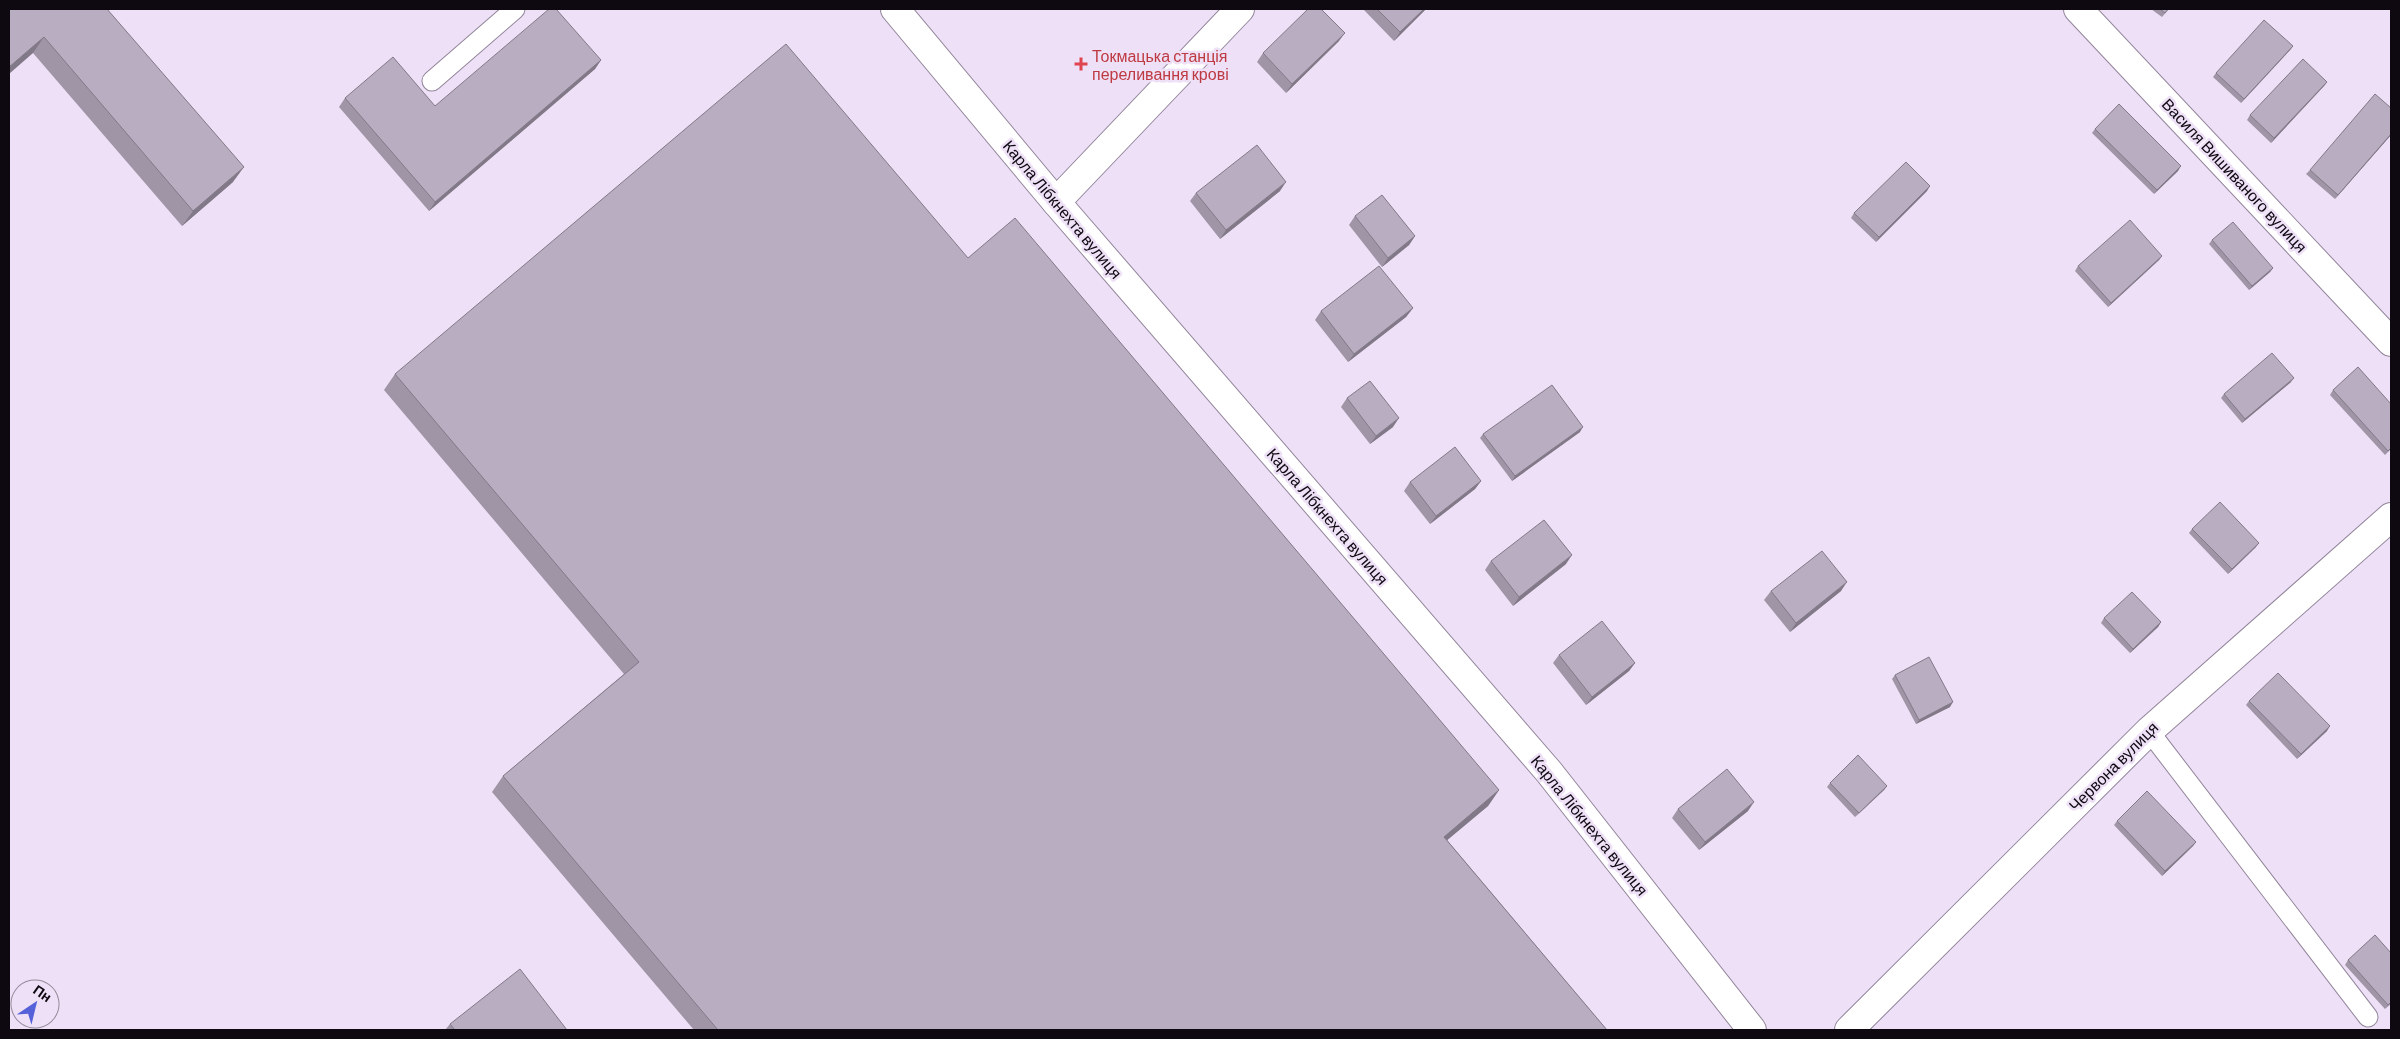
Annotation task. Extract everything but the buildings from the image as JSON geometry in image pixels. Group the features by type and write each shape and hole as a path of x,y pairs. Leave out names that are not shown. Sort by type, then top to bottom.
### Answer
{"street":[{"name":"Карла Лібкнехта вулиця","path":"895,9 1056,202 1549,772 1752,1030"},
{"path":"1056,202 1240,9"},
{"name":"Василя Вишиваного вулиця","path":"2078,9 2391,342"},
{"name":"Червона вулиця","path":"1849,1030 2148,731 2391,517"}],"lane":[{"path":"432,81 515,9"},
{"path":"2148,731 2368,1016"}],"place":[{"name":"Токмацька станція переливання крові","path":"1081,64"}]}
